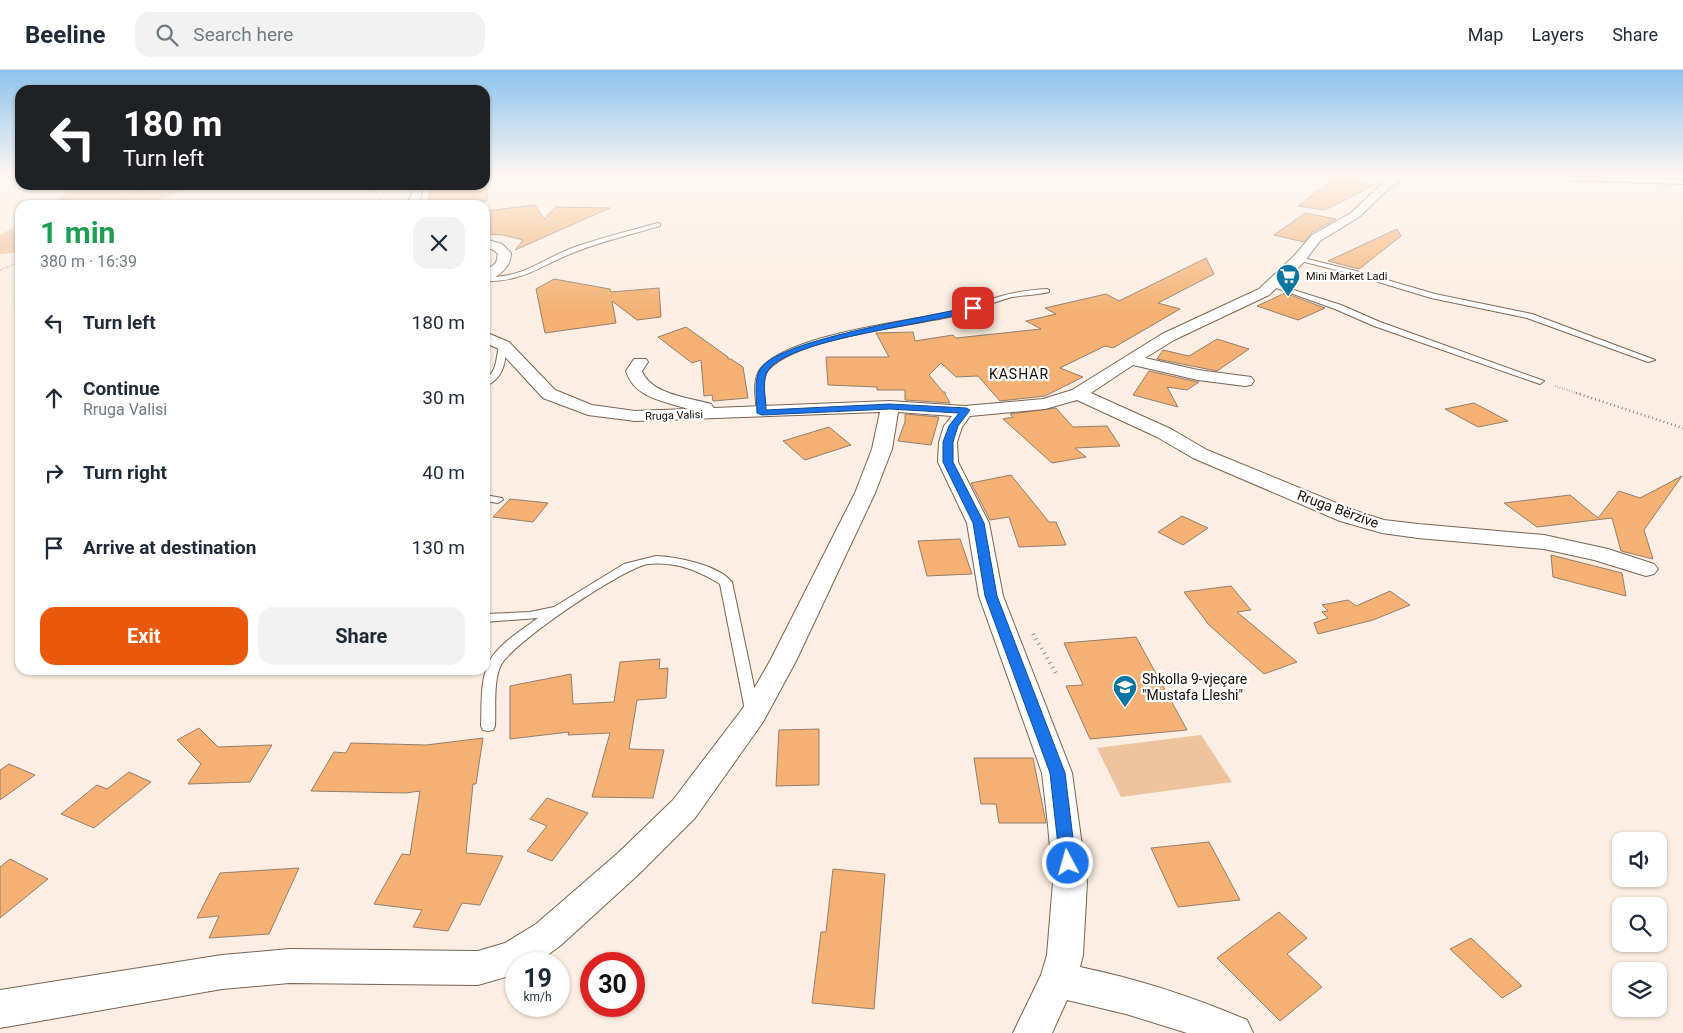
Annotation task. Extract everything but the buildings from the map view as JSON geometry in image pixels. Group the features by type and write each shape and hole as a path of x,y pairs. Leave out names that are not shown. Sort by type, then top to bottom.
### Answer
{"street":[{"name":"Rruga Valisi","path":"490,340 503,345 549,394 588,410 635,416 762,413 890,406 966,410 1045,404 1078,394 1180,330 1243,304 1272,285 1299,259 1316,238 1348,219"},
{"path":"490,245 498,247 505,254 506,259 490,274"},
{"path":"1132,360 1198,375 1245,381"},
{"path":"640,362 634,371 637,380 654,393 725,414"},
{"name":"Rruga Bërzive","path":"1078,394 1130,416 1200,454 1348,516 1382,526 1418,531 1544,542 1600,554 1646,568"},
{"path":"0,1009 222,972 289,966 478,968 513,958 548,935 629,863 684,809 753,715 783,661 866,493 882,448 890,406"},
{"path":"966,410 953,426 948,442 948,462 978,523 991,596 1058,773 1070,882 1066,955 1058,980 1032,1033"},
{"path":"1058,980 1122,993 1177,1009 1234,1033"}],"lane":[{"path":"490,278 508,280 525,276 553,258 658,225"},
{"path":"1299,259 1354,272 1434,296 1529,316 1651,360"},
{"path":"1272,285 1338,307 1377,324 1540,381"},
{"path":"762,413 760,377 765,368 778,357 800,348 832,340 907,322 955,314 1010,296 1046,291"},
{"path":"490,380 496,377 500,371 503,345"},
{"path":"490,499 498,500"},
{"path":"488,726 494,665 499,655 561,610 628,566 646,560 680,562 712,573 726,582 753,715"},
{"path":"490,618 530,616 561,610"}],"path":[{"path":"0,270 15,264"},
{"path":"1540,381 1683,428"},
{"path":"1032,633 1057,675"}],"shaded area":[{"path":"15,227 15,252 0,254 0,235"},
{"path":"1201,735 1232,782 1121,797 1097,748"}],"place":[{"name":"Mini Market Ladi","path":"1288,297"},
{"name":"Shkolla 9-vjeçare \"Mustafa Lleshi\"","path":"1125,708"}],"district":[{"name":"KASHAR","path":"1019,374"}],"route":[{"path":"973,308 955,314 907,322 800,348 778,357 765,368 760,377 762,413 890,406 966,410 953,426 948,442 948,462 978,523 991,596 1058,773 1068,863"}]}
